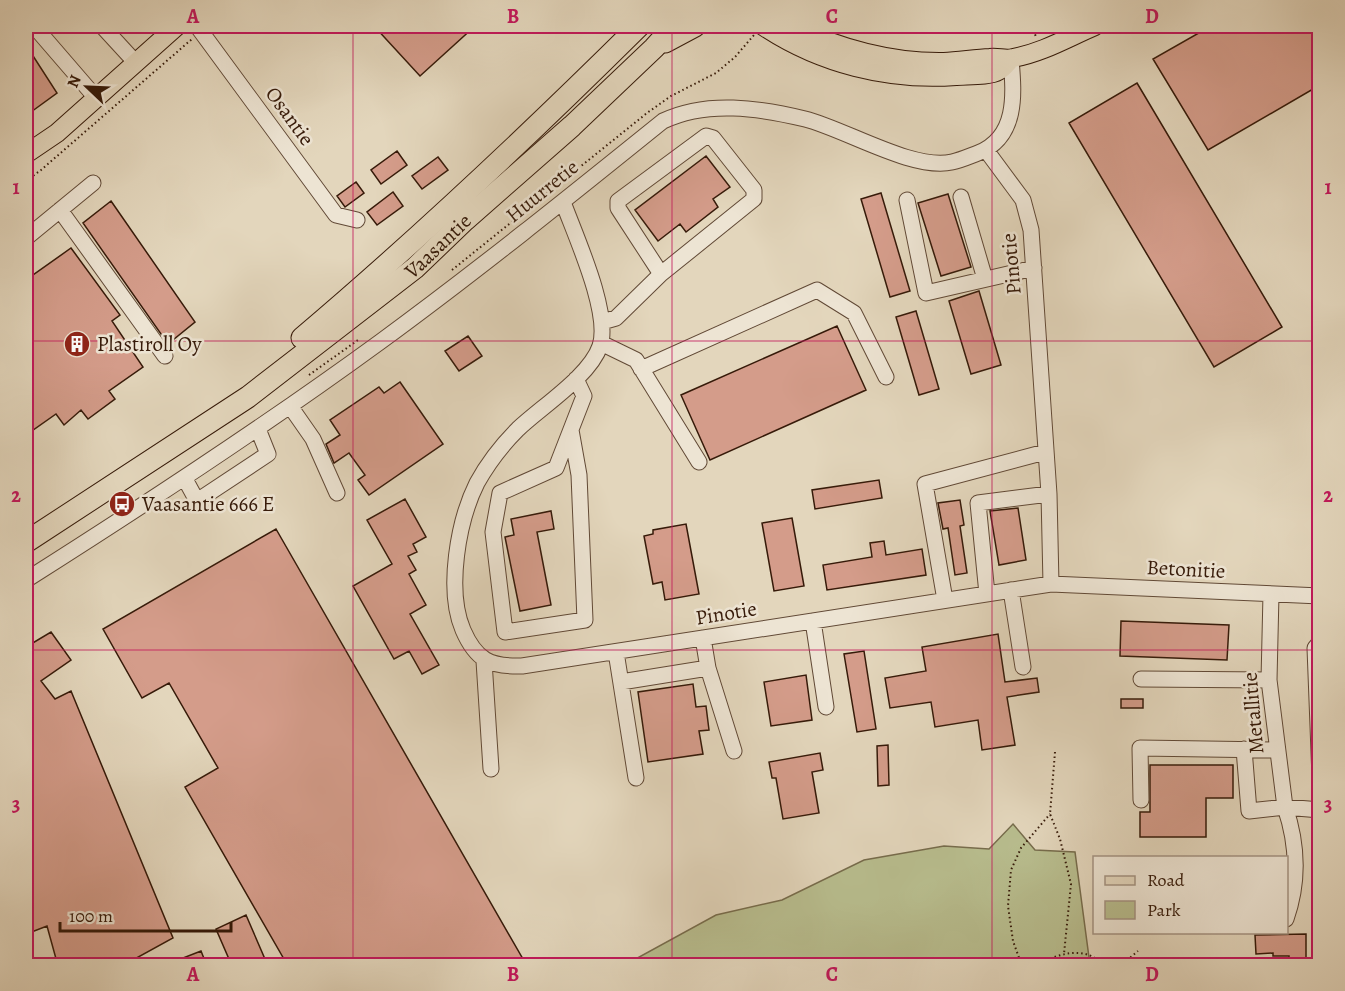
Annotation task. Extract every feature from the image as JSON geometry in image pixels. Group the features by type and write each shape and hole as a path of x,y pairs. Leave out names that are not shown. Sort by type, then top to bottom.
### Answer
{"highway":[{"name":"Vaasantie","path":"182,439 212,410 267,368 379,273 507,154 639,26"},
{"name":"Vaasantie","path":"26,542 248,397 416,268 465,220 572,126 674,26"},
{"path":"654,48 695,26"}],"main road":[{"path":"26,153 57,133 177,26"},
{"path":"792,26 834,44 896,58 944,62 996,57 1011,59 1040,50 1095,26"},
{"path":"761,28 802,48 843,64 876,72 940,77 997,72 1011,59"}],"street":[{"path":"34,26 97,99"},
{"path":"102,26 136,63"},
{"name":"Osantie","path":"199,28 336,215 357,220"},
{"name":"Huurretie","path":"26,580 185,479 379,343 563,202 663,121 678,114 709,107 758,111 807,120 869,144 932,162 951,163 986,150 998,141 1007,128 1014,90 1011,59"},
{"path":"602,322 616,318 661,274 754,199 754,190 713,138 706,136 618,201 618,208 661,274"},
{"name":"Pinotie","path":"484,660 503,667 522,666 1051,584 1049,494 1031,230 1023,200 986,150"},
{"path":"26,238 93,183"},
{"path":"961,197 985,279"},
{"path":"907,200 926,293 1034,268"},
{"path":"490,769 484,660 469,644 461,625 456,601 457,556 469,504 477,484 502,446 576,378 598,353 601,343 602,322 596,295 563,202"},
{"path":"60,210 165,356"},
{"path":"641,369 817,290 854,313 886,377"},
{"path":"601,343 636,360 699,462"},
{"path":"571,430 579,475 585,620 505,632 493,532 500,492 556,468 584,396 576,378"},
{"path":"290,406 313,439 337,493"},
{"path":"185,479 197,501 268,454 258,429"},
{"path":"945,600 926,484 1045,452"},
{"path":"987,594 978,503 1049,494"},
{"name":"Betonitie","path":"1051,584 1320,596"},
{"path":"1011,590 1023,667"},
{"name":"Metallitie","path":"1271,594 1269,680 1285,807 1292,826 1296,865 1294,897 1288,916"},
{"path":"813,621 826,707"},
{"path":"703,638 708,668 734,751"},
{"path":"1320,642 1315,648 1320,778"},
{"path":"616,652 636,778"},
{"path":"621,682 708,668"},
{"path":"1141,679 1269,680"},
{"path":"1140,800 1140,747 1277,750"},
{"path":"1244,749 1249,811 1285,807 1320,810"}],"path":[{"path":"26,181 199,28"},
{"path":"452,270 647,113 671,96 716,73 735,57 761,28"},
{"path":"303,380 361,338"},
{"path":"1056,752 1050,814 1071,884 1064,954"},
{"path":"1022,966 1013,941 1008,906 1011,870 1021,848 1050,814"},
{"path":"1120,966 1138,951"},
{"path":"1034,966 1064,954 1082,952 1098,958 1103,966"}],"green space":[{"path":"1013,824 1035,850 1075,852 1090,965 632,965 630,962 716,915 782,900 864,860 944,846 989,849"}],"building":[{"path":"374,26 475,26 420,76"},
{"path":"1211,26 1320,26 1320,85 1208,150 1153,59"},
{"path":"26,45 57,93 31,112 26,103"},
{"path":"1137,83 1282,327 1214,367 1069,123"},
{"path":"397,151 407,165 381,184 371,170"},
{"path":"706,156 730,187 713,199 718,207 686,232 680,224 658,241 635,210"},
{"path":"438,157 448,170 422,189 412,176"},
{"path":"356,182 364,193 345,207 337,196"},
{"path":"393,192 403,206 377,225 367,212"},
{"path":"881,193 910,291 890,297 861,199"},
{"path":"948,194 971,267 941,276 918,203"},
{"path":"111,201 195,322 168,344 83,223"},
{"name":"Plastiroll Oy","path":"71,248 120,315 112,321 143,367 109,391 115,399 88,419 81,410 64,425 56,414 26,435 26,280"},
{"path":"979,291 1001,365 971,374 949,301"},
{"path":"916,311 939,389 919,395 896,317"},
{"path":"837,326 866,390 710,460 681,395"},
{"path":"468,336 482,356 459,371 445,351"},
{"path":"400,382 443,444 369,495 358,480 365,475 349,453 334,463 326,444 340,435 330,420 379,387 384,393"},
{"path":"879,480 882,498 815,509 812,490"},
{"path":"405,499 426,537 413,544 417,552 408,556 416,570 409,574 426,605 410,614 439,665 422,674 409,651 394,659 353,586 392,564 367,520"},
{"path":"960,500 964,525 960,526 967,573 955,575 948,528 943,529 938,503"},
{"path":"1018,508 1026,560 999,565 990,511"},
{"path":"551,511 554,529 537,532 551,605 520,611 505,537 514,535 511,519"},
{"path":"792,518 804,586 774,591 762,523"},
{"path":"686,524 699,594 665,600 662,582 653,584 644,536 653,534 653,530"},
{"path":"276,529 527,966 288,966 185,787 218,768 169,683 142,698 103,629"},
{"path":"884,541 886,555 922,549 926,575 827,590 823,565 872,557 870,543"},
{"path":"1121,621 1229,625 1227,660 1120,656"},
{"path":"51,632 71,660 41,681 55,699 71,691 173,938 122,966 58,966 47,926 29,933 26,924 26,647"},
{"path":"998,634 1005,682 1037,678 1039,692 1007,697 1015,745 982,750 978,720 935,727 931,702 890,708 885,678 926,671 922,647"},
{"path":"864,651 876,729 857,732 844,654"},
{"path":"806,675 812,720 771,726 764,682"},
{"path":"693,684 696,707 706,706 709,730 699,731 703,754 648,762 638,692"},
{"path":"1121,699 1143,699 1143,708 1121,708"},
{"path":"888,745 889,785 878,786 877,746"},
{"path":"820,753 823,770 812,772 819,813 783,819 776,778 772,778 769,762"},
{"path":"1150,765 1233,765 1233,798 1206,798 1206,837 1140,837 1140,812 1150,812"},
{"path":"246,915 268,966 232,966 216,929"},
{"path":"1306,934 1306,958 1273,956 1273,953 1256,954 1255,935"},
{"path":"201,951 207,966 165,966 165,965"}],"place":[{"name":"Plastiroll Oy","path":"77,344"},
{"name":"Vaasantie 666 E","path":"122,504"}]}
